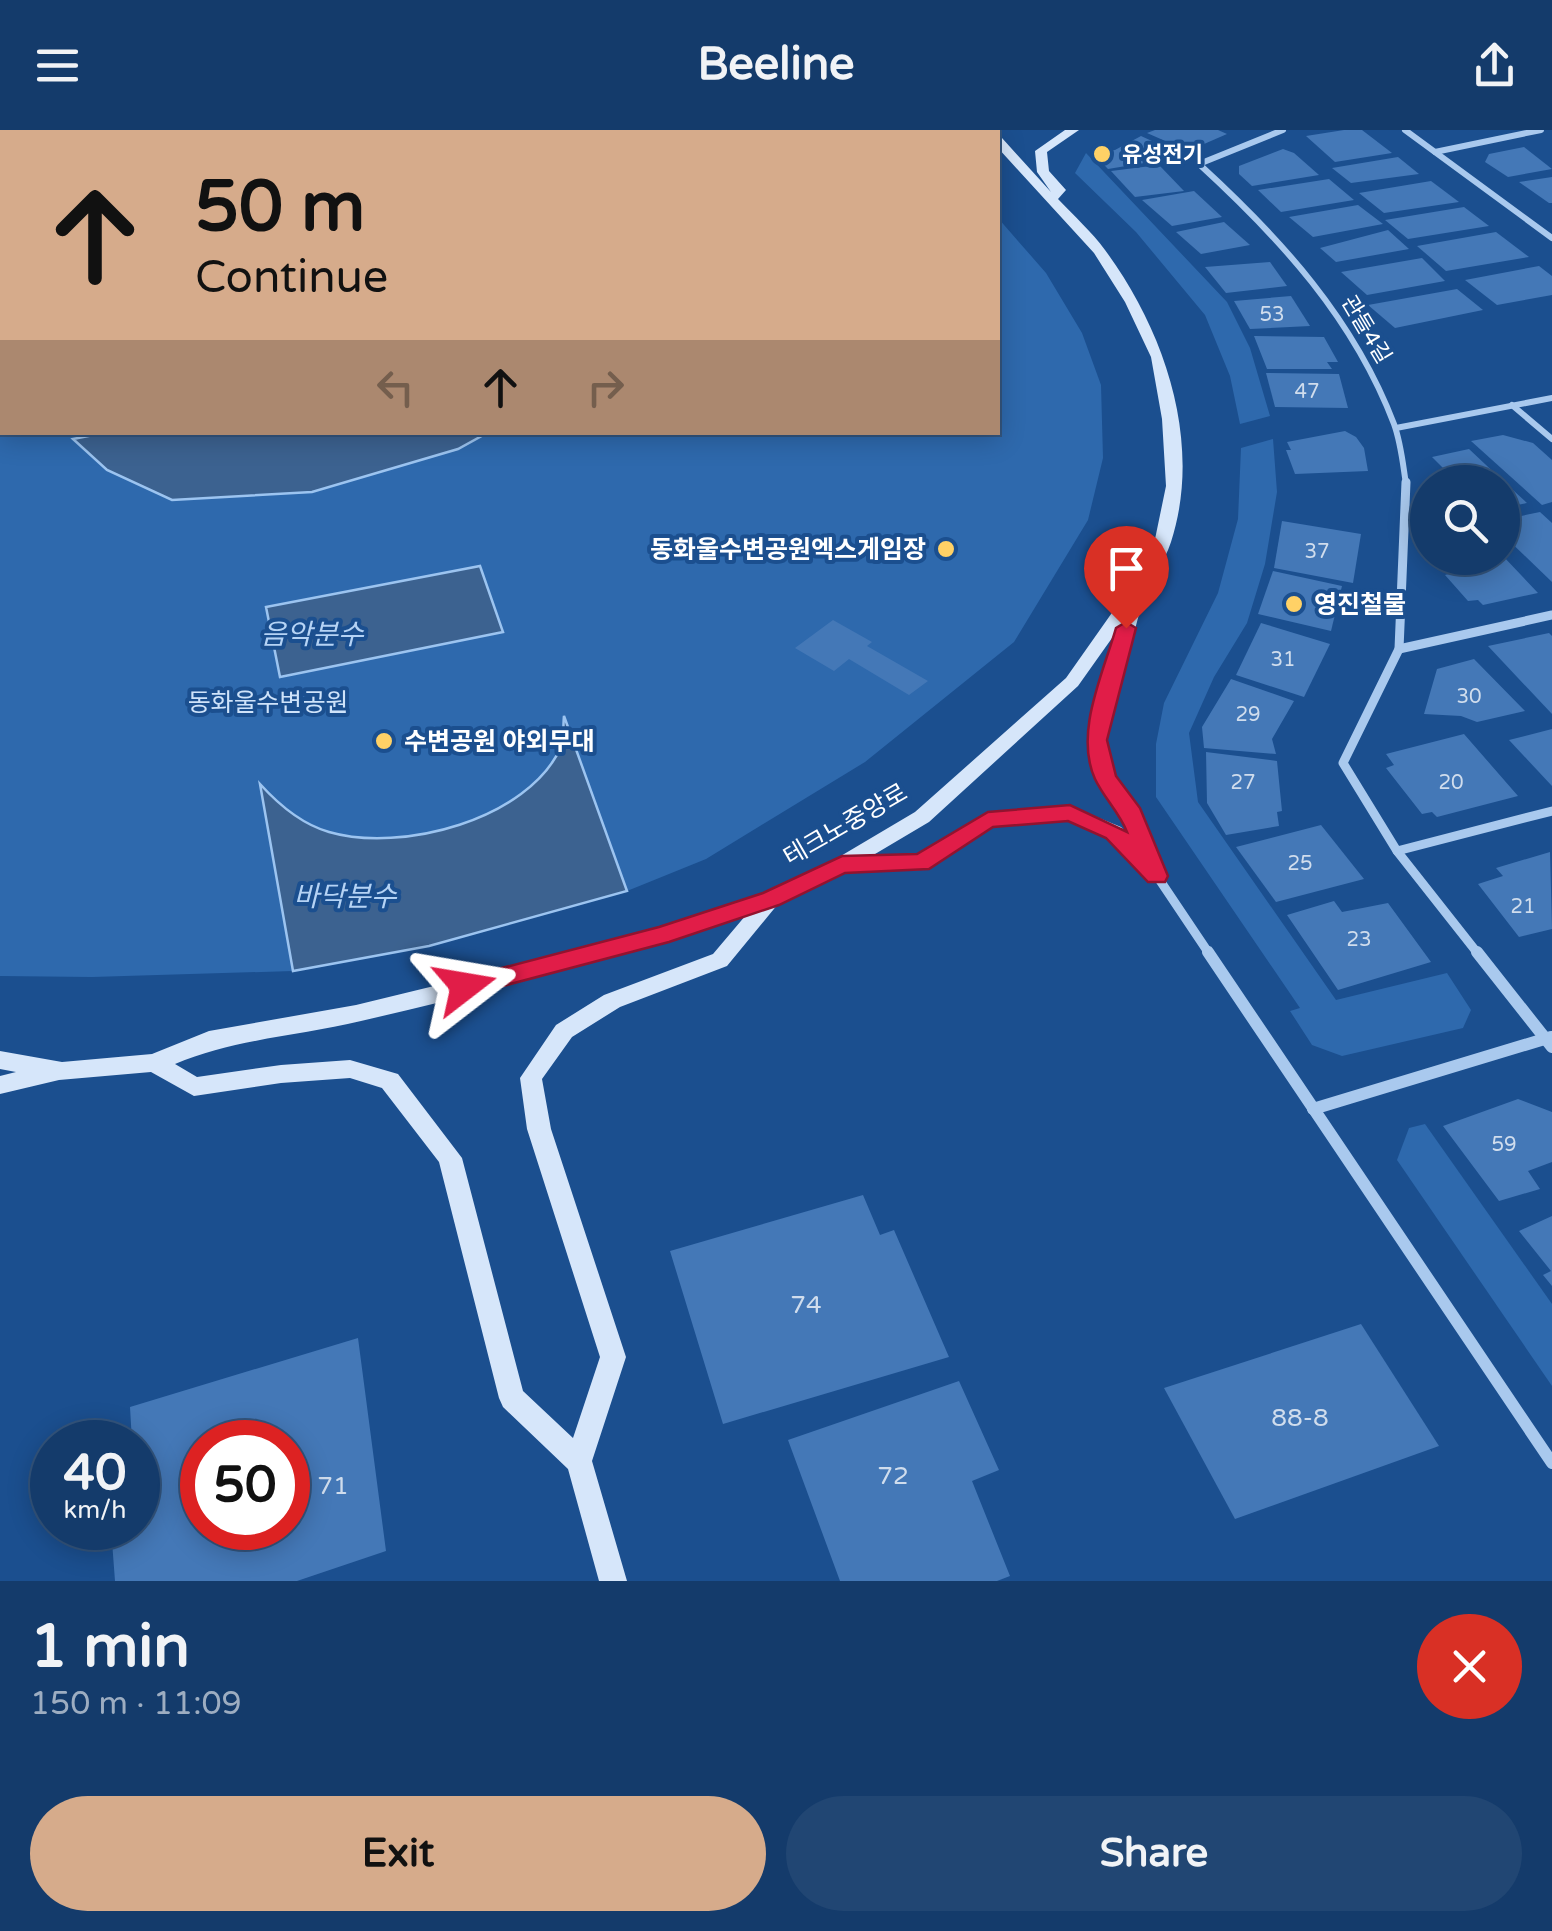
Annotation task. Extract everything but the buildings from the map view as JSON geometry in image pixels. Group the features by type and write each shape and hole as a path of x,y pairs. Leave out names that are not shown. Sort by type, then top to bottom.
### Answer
{"main road":[{"path":"1050,200 1060,190 1043,172 1041,151 1073,130"},
{"name":"테크노중앙로","path":"0,1060 62,1071 154,1063 209,1040 356,1014 570,961 771,899 842,865 922,817 1072,682 1136,591 1162,544 1174,486 1170,419 1158,357 1132,302 1099,252 1000,143"},
{"path":"1136,591 1096,740 1106,778 1128,808 1156,876"},
{"path":"842,865 921,863 988,820 1070,812 1114,832 1156,876"},
{"path":"579,1461 613,1357 539,1128 531,1078 564,1032 612,1001 720,960 771,899"},
{"path":"154,1063 194,1087 350,1068 390,1081 450,1158 512,1398 579,1461 613,1581"},
{"path":"0,1085 62,1071"}],"street":[{"name":"관들4길","path":"1283,130 1200,164 1257,217 1313,279 1370,371 1396,428 1408,494 1400,648 1342,763 1397,851"},
{"path":"1405,130 1552,238"},
{"path":"1435,152 1541,130"},
{"path":"1396,428 1552,398"},
{"path":"1512,406 1552,439"},
{"path":"1400,648 1552,615"},
{"path":"1313,1109 1550,1041 1397,851 1552,810"},
{"path":"1156,876 1552,1464"}],"green space":[{"path":"1086,153 1227,302 1250,348 1270,416 1240,424 1230,376 1205,315 1136,232 1075,173"},
{"name":"동화울수변공원","path":"1000,220 1046,273 1082,333 1101,385 1103,458 1088,520 1014,642 865,762 706,859 627,891 429,946 293,971 0,976 0,435 1000,435"},
{"path":"1273,439 1277,492 1265,564 1247,623 1214,677 1189,733 1198,802 1336,1000 1447,973 1471,1010 1463,1028 1342,1056 1312,1045 1290,1011 1300,1008 1156,797 1156,744 1164,703 1218,593 1238,519 1241,448"},
{"path":"1425,1124 1552,1304 1552,1386 1397,1160 1409,1128"}],"water":[{"path":"94,435 483,435 458,449 312,492 172,500 107,470 73,439"},
{"name":"음악분수","path":"480,566 503,632 280,677 266,607"},
{"name":"바닥분수","path":"564,716 627,891 429,946 293,971 260,784 291,813 329,832 391,838 425,834 492,812 521,794 545,772 561,747"}],"place":[{"name":"유성전기","path":"1102,154"},
{"name":"동화울수변공원엑스게임장","path":"946,549"},
{"name":"영진철물","path":"1294,604"},
{"name":"수변공원 야외무대","path":"384,741"}],"route":[{"path":"465,986 661,936 771,899 842,865 921,863 988,820 1070,812 1114,832 1156,876 1128,808 1106,778 1096,740 1126,628"}]}
